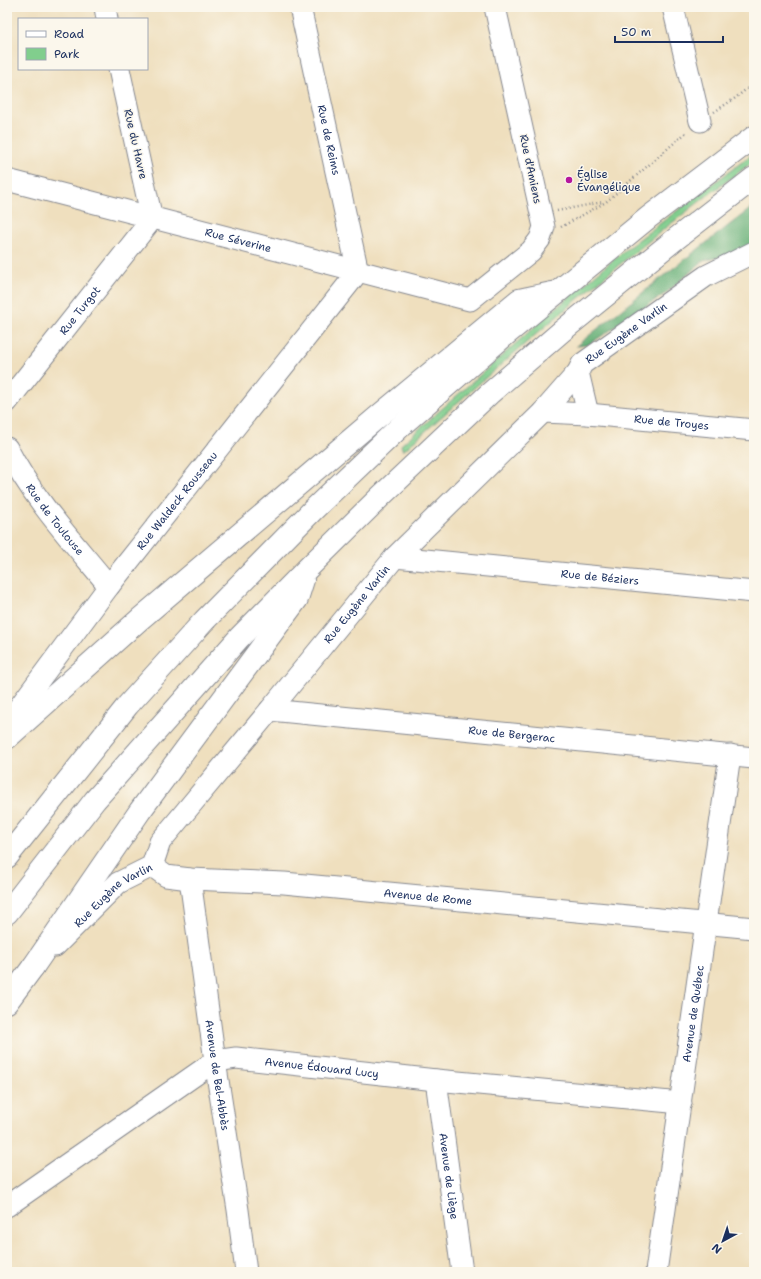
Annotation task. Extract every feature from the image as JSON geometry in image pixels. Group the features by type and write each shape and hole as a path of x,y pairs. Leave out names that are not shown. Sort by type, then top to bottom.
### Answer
{"main road":[{"path":"7,857 128,705 204,621 313,510 404,423 504,336 650,217 754,137"},
{"path":"7,913 95,800 239,638 381,496 500,385 574,321 754,178"},
{"path":"7,737 140,619 380,415 519,300 556,293"},
{"path":"33,968 140,811 297,599 306,570"},
{"name":"Rue Eugène Varlin","path":"7,1002 33,968"}],"street":[{"path":"104,7 107,18"},
{"name":"Rue de Reims","path":"300,7 358,272"},
{"name":"Rue d'Amiens","path":"495,7 544,227 540,239"},
{"path":"673,7 700,121"},
{"name":"Rue du Havre","path":"119,70 152,219"},
{"name":"Rue Séverine","path":"7,180 152,219 470,300 530,251 540,239"},
{"name":"Rue Turgot","path":"7,402 152,219"},
{"name":"Rue Eugène Varlin","path":"33,968 118,882 152,866 160,842 395,557 542,412 578,372 582,364 706,276 754,252"},
{"path":"724,267 754,268"},
{"name":"Rue Waldeck Rousseau","path":"7,737 11,718 109,586 358,272"},
{"path":"578,372 588,414"},
{"name":"Rue de Troyes","path":"542,412 588,414 754,430"},
{"name":"Rue de Toulouse","path":"7,448 19,472 63,530 109,586"},
{"path":"418,535 446,562"},
{"name":"Rue de Béziers","path":"395,557 754,592"},
{"name":"Rue de Bergerac","path":"270,710 754,758"},
{"name":"Avenue de Québec","path":"656,1272 730,755"},
{"name":"Avenue de Rome","path":"152,866 166,876 190,879 284,883 754,928"},
{"name":"Avenue de Bel-Abbès","path":"190,879 246,1272"},
{"name":"Avenue Édouard Lucy","path":"7,1206 215,1061 236,1058 436,1080 681,1103"},
{"name":"Avenue de Liège","path":"436,1080 462,1272"}],"path":[{"path":"540,239 606,202 700,121 734,99 754,83"},
{"path":"541,214 606,202"}],"green space":[{"path":"754,153 754,161 619,265 488,376 403,451 401,445 548,315 625,250"},
{"path":"754,206 754,242 740,252 703,261 666,293 588,345 576,346 671,270"}],"place":[{"name":"Église Évangélique","path":"569,180"}]}
